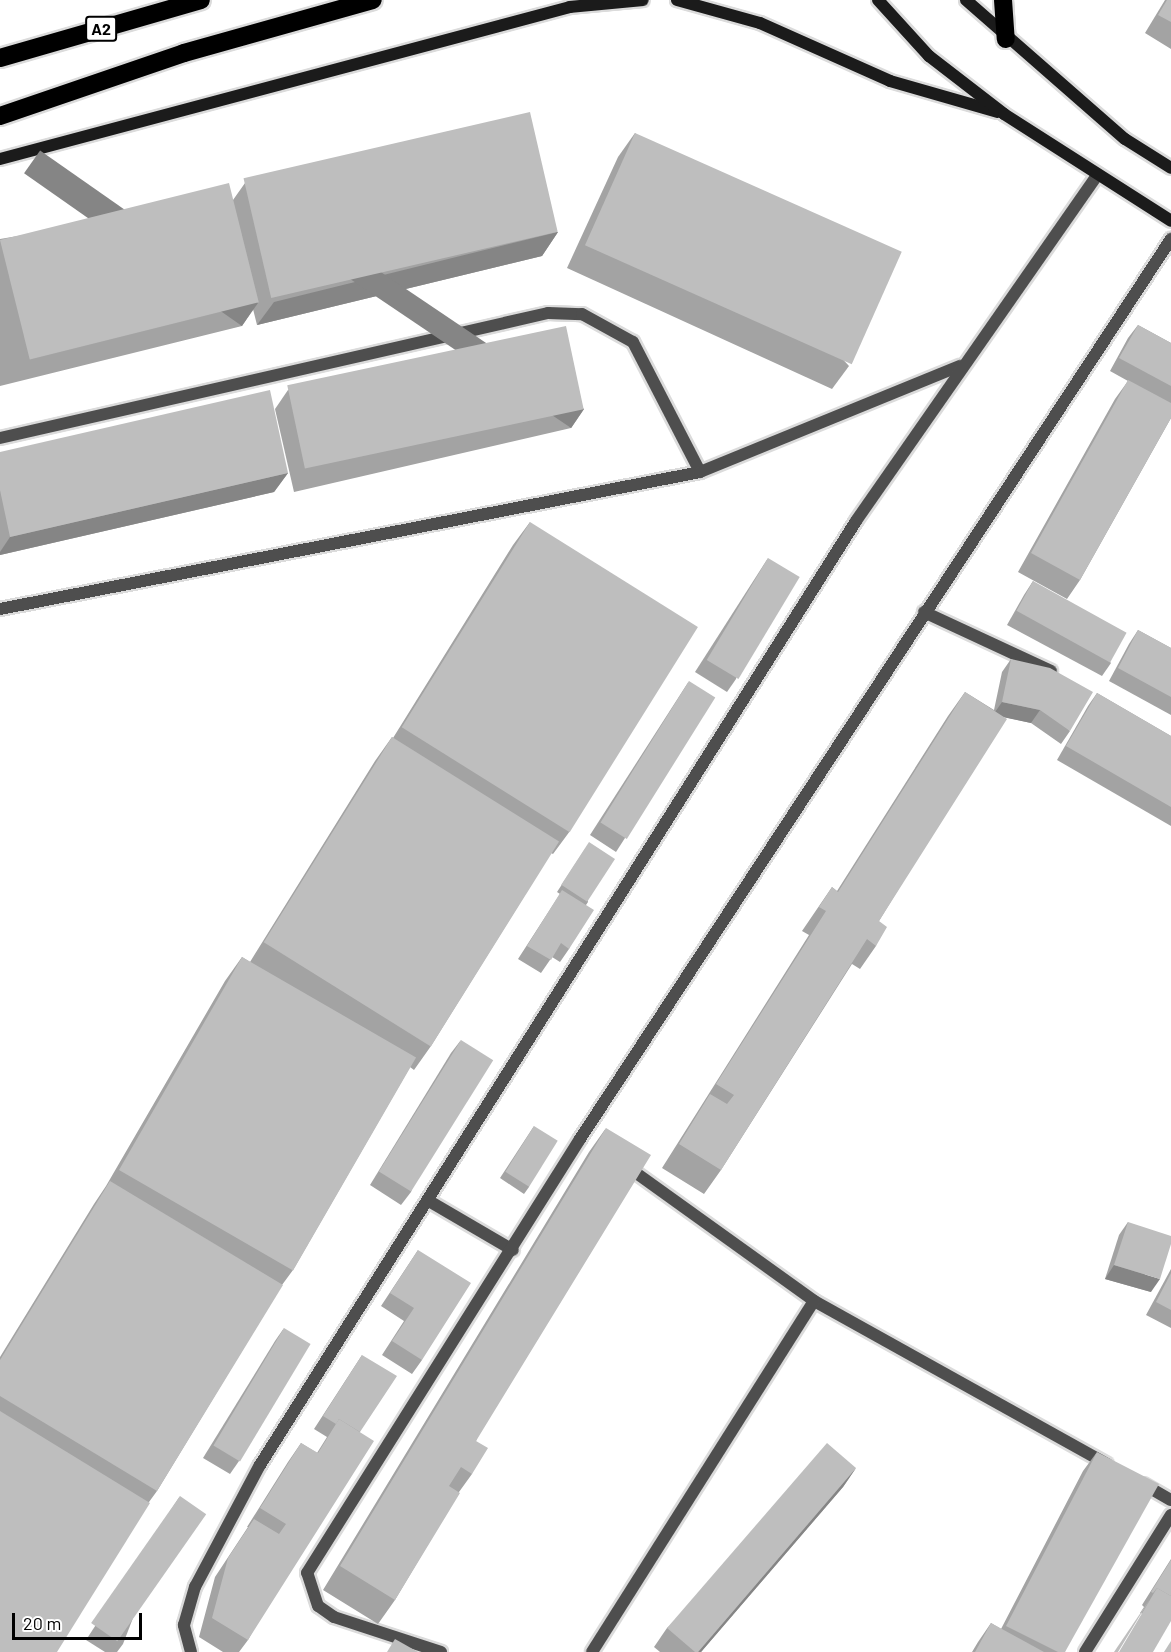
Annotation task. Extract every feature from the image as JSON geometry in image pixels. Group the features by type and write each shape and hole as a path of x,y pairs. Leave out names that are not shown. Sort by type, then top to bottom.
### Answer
{"highway":[{"name":"A2","path":"0,58 201,0"},
{"path":"0,116 184,53 373,0"},
{"path":"1003,0 1006,39"}],"main road":[{"path":"0,159 570,6 643,0"},
{"path":"677,0 760,23 890,81 1005,114"},
{"path":"878,0 929,56 1005,114 1097,176 1171,221"},
{"path":"966,0 1006,39 1125,139 1171,168"}],"street":[{"path":"191,1652 184,1625 195,1587 260,1465 429,1201 856,521 960,366 1097,176"},
{"path":"441,1652 334,1617 318,1606 307,1574 513,1250 580,1139 1171,239"},
{"path":"0,438 559,313 582,314 633,342 700,472"},
{"path":"0,609 700,472 960,366"},
{"path":"924,612 1066,680"},
{"path":"580,1139 597,1149"},
{"path":"614,1158 814,1301 1171,1500"},
{"path":"429,1201 513,1250"},
{"path":"592,1652 814,1301"},
{"path":"1085,1652 1171,1515"}],"building":[{"path":"1167,0 1171,0 1171,22 1158,15"},
{"path":"530,112 558,232 271,298 244,178"},
{"path":"635,133 902,252 852,364 585,245"},
{"path":"229,183 259,302 30,359 0,240"},
{"path":"1138,325 1171,343 1171,386 1119,358"},
{"path":"566,326 584,409 305,468 287,385"},
{"path":"1128,380 1171,403 1171,418 1080,580 1031,553"},
{"path":"270,390 288,473 10,537 0,490 0,452"},
{"path":"530,522 698,627 570,832 402,727"},
{"path":"768,558 800,577 738,679 707,660"},
{"path":"1033,581 1127,633 1110,663 1017,611"},
{"path":"1138,630 1171,648 1171,697 1118,668"},
{"path":"1011,659 1050,668 1093,692 1070,731 1040,710 1002,702"},
{"path":"689,681 715,697 627,839 601,823"},
{"path":"965,692 1007,719 879,921 887,927 876,946 867,939 721,1170 679,1144 710,1094 727,1104 734,1095 716,1084 826,911 819,907 832,887 838,892"},
{"path":"1097,693 1171,736 1171,807 1066,746"},
{"path":"392,737 559,841 431,1047 264,942"},
{"path":"589,842 615,859 587,902 561,885"},
{"path":"562,890 594,910 569,949 561,943 551,960 527,946"},
{"path":"242,957 416,1058 293,1271 119,1170"},
{"path":"461,1040 493,1060 411,1192 379,1171"},
{"path":"534,1126 558,1141 529,1187 505,1172"},
{"path":"606,1128 651,1155 476,1441 488,1448 472,1474 461,1467 449,1486 460,1493 395,1600 340,1566"},
{"path":"110,1181 283,1285 157,1491 0,1396 0,1360"},
{"path":"1128,1222 1171,1236 1171,1244 1160,1279 1114,1265"},
{"path":"418,1250 471,1283 422,1360 392,1341 414,1308 390,1293"},
{"path":"1171,1273 1171,1310 1156,1302"},
{"path":"284,1328 311,1344 240,1461 213,1445"},
{"path":"362,1355 397,1376 360,1432 339,1419 336,1424 323,1416"},
{"path":"0,1411 150,1503 57,1652 0,1652"},
{"path":"339,1419 374,1441 248,1640 212,1618 228,1558 254,1519 279,1534 286,1524 260,1508 301,1443 318,1453"},
{"path":"827,1443 856,1468 698,1652 695,1652 667,1628"},
{"path":"1097,1452 1159,1484 1065,1652 1058,1652 1006,1626"},
{"path":"180,1496 206,1514 117,1641 91,1623"},
{"path":"1171,1560 1171,1596 1157,1588 1153,1593 1151,1592"},
{"path":"1157,1588 1171,1596 1171,1621 1153,1652 1119,1652"},
{"path":"1150,1599 1118,1652 1114,1652"},
{"path":"991,1623 1044,1652 975,1652"},
{"path":"395,1639 418,1652 387,1652"},
{"path":"1171,1641 1171,1652 1164,1652"}]}
